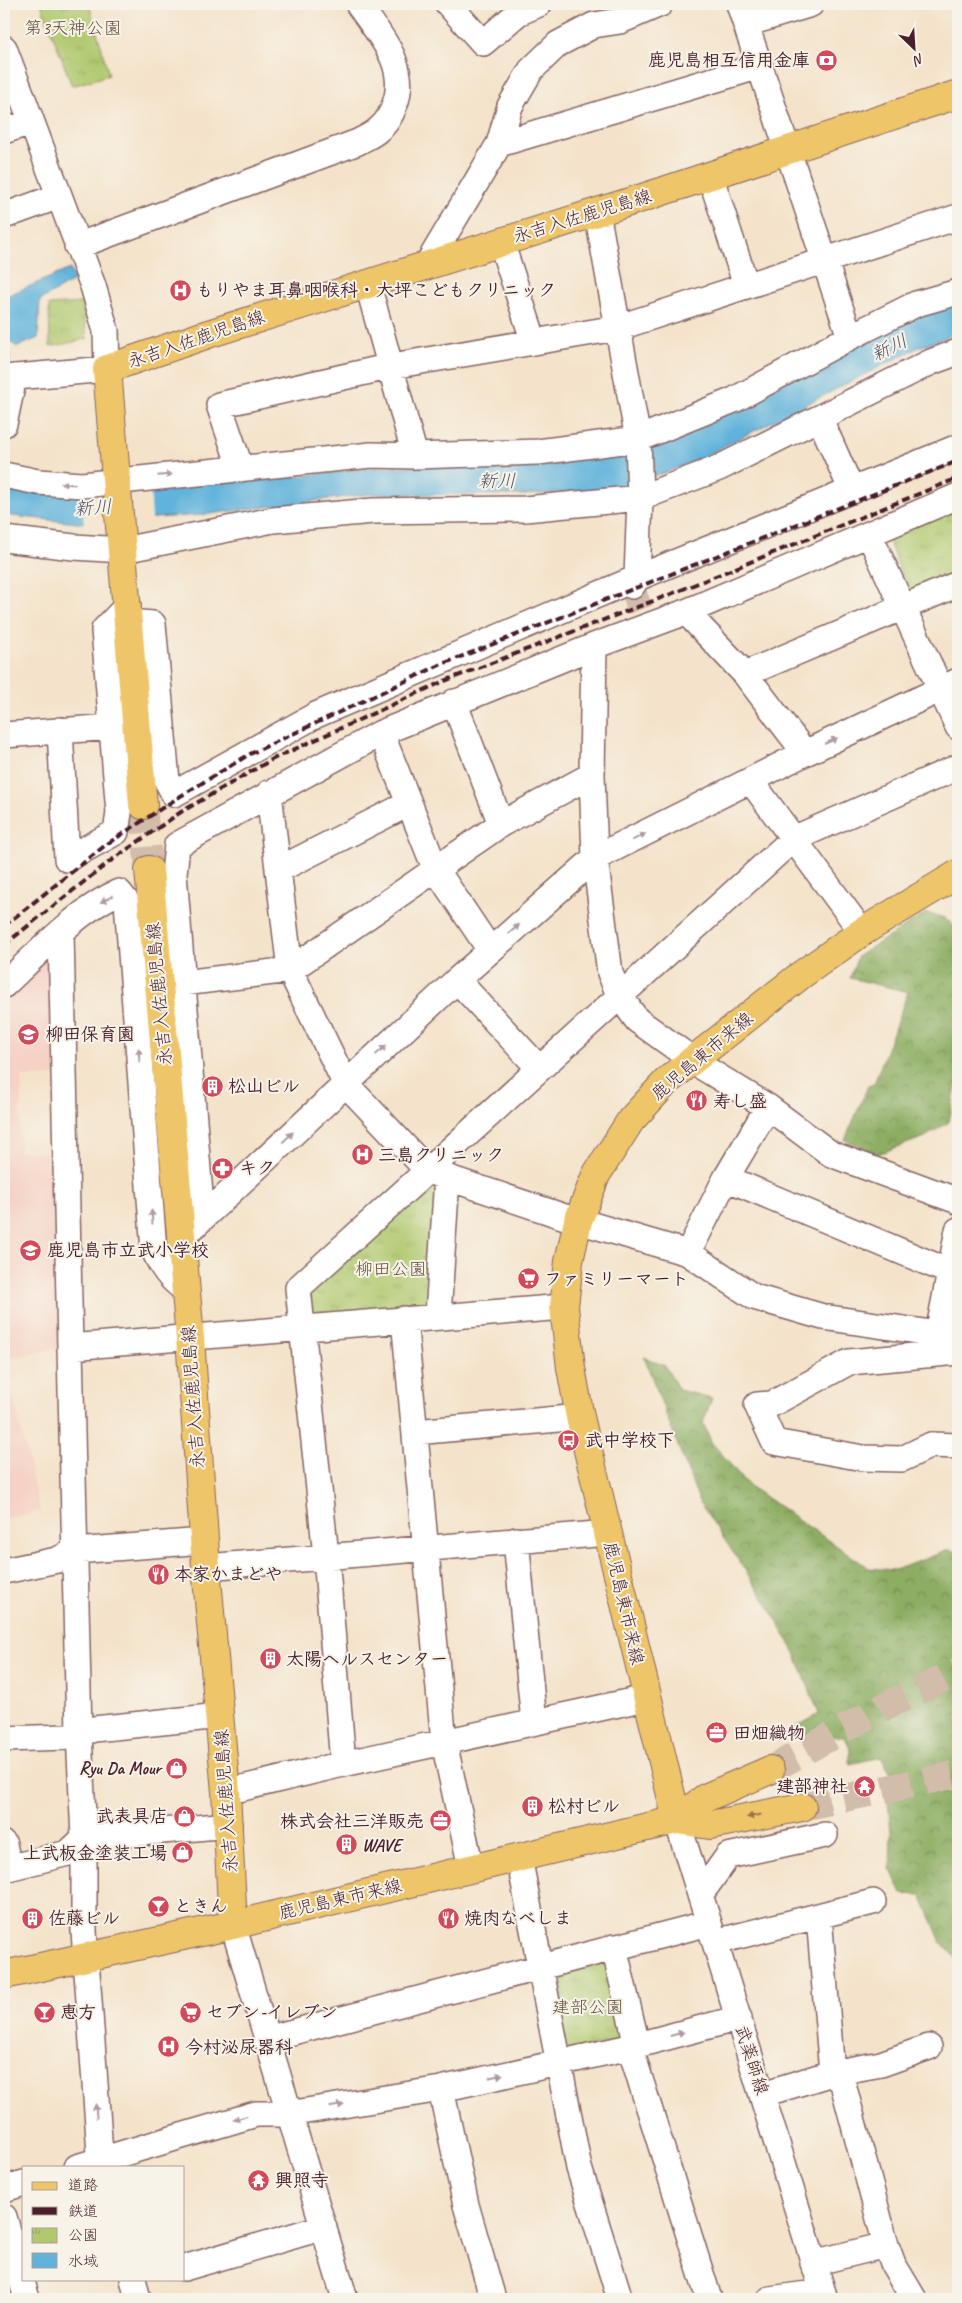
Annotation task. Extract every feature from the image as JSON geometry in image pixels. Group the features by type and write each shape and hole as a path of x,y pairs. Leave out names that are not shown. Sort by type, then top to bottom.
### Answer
{"main road":[{"name":"永吉入佐鹿児島線","path":"143,804 107,369 208,334 597,212 958,94"},
{"name":"永吉入佐鹿児島線","path":"149,870 184,1289 190,1338 205,1554 226,1792 233,1925"},
{"name":"鹿児島東市来線","path":"4,1975 86,1955 233,1925 677,1820 646,1698 580,1417 571,1368 564,1307 568,1261 578,1221 596,1174 631,1120 667,1081 801,975 862,932 958,874"},
{"path":"677,1820 705,1798 770,1770"},
{"path":"677,1820 710,1825 802,1807"}],"street":[{"path":"77,246 358,142 379,130 392,113 399,93 399,74 393,56 358,4"},
{"path":"448,4 483,43 518,13 539,4"},
{"path":"427,265 499,144 510,106 532,70 558,44 615,12 660,4"},
{"path":"811,4 742,14 850,337"},
{"path":"4,48 93,286 104,326 107,369 9,377 4,424"},
{"path":"499,144 760,66"},
{"path":"4,131 31,122"},
{"path":"710,175 746,285"},
{"path":"4,216 59,196"},
{"path":"597,212 638,438 640,498 635,582"},
{"path":"241,469 219,406 392,366 618,328 958,217"},
{"path":"500,242 534,342"},
{"path":"368,285 392,366 415,456"},
{"path":"4,475 38,482 73,484 371,455 415,456 538,452 638,438 734,400 850,337 916,304 958,292"},
{"path":"4,539 55,546 122,550 273,520 373,511 525,509 640,498 719,468 931,362 958,352"},
{"path":"820,419 852,491"},
{"path":"60,730 66,859 116,832 119,813 104,630 128,613 154,624 167,781 174,794 316,715 958,447"},
{"path":"202,1219 174,874 177,845 381,733 594,646 643,620 686,612 958,496"},
{"path":"869,534 904,608 950,684 958,727"},
{"path":"745,674 958,584"},
{"path":"686,612 745,674 805,753"},
{"path":"594,646 592,775 595,858 610,973 619,995 637,1020 693,1060 768,1107 831,1154 958,1202"},
{"path":"180,1238 457,980 595,858 805,753 950,684"},
{"path":"454,702 501,824"},
{"path":"4,735 112,727"},
{"path":"381,733 435,868 490,950"},
{"path":"343,1764 326,1556 298,1288 438,1174 539,1068 794,839 958,767"},
{"path":"183,983 290,970 501,824 592,775"},
{"path":"751,781 862,932"},
{"path":"269,793 290,970 345,1083 438,1174 578,1221 688,1253 754,1297 823,1317 948,1333 950,1272 958,1230"},
{"path":"278,870 408,804"},
{"path":"4,985 61,933 105,898 119,892 127,902 154,1250 162,1269 184,1289"},
{"path":"61,933 79,1733 84,1838 93,2164 256,2114 288,2114 441,2089 634,2046 739,2018"},
{"path":"457,980 539,1068"},
{"path":"688,1253 726,1178 768,1107"},
{"path":"438,1174 438,1316"},
{"path":"726,1178 950,1272"},
{"path":"70,1347 564,1307"},
{"path":"404,1319 444,1742 471,1868"},
{"path":"958,1352 849,1362 772,1404 757,1405 774,1442 863,1458 902,1459 931,1445 958,1446"},
{"path":"415,1432 580,1417"},
{"path":"4,1572 57,1560 75,1551 326,1556 608,1533"},
{"path":"516,1540 534,1722"},
{"path":"226,1792 343,1764 646,1698"},
{"path":"4,1739 68,1737 94,1729 220,1716"},
{"name":"武薬師線","path":"677,1820 824,2296"},
{"path":"6,1860 68,1853 84,1838 228,1824"},
{"path":"700,1895 728,1856 825,1835"},
{"path":"519,1857 579,2168 620,2299"},
{"path":"266,2039 614,1947 820,1916 873,1902"},
{"path":"820,1916 832,2073 843,2084 886,2245 893,2264 914,2299"},
{"path":"233,1925 288,2114 345,2299"},
{"path":"614,1947 634,2046 709,2299"},
{"path":"763,2094 832,2073 881,2064 929,2047"},
{"path":"441,2089 466,2205 493,2299"},
{"path":"4,2189 22,2184"},
{"path":"4,2217 27,2299"},
{"path":"185,2268 324,2227"},
{"path":"813,2263 886,2245"},
{"path":"770,2299 824,2296"}],"shaded area":[{"name":"鹿児島市立武小学校","path":"46,953 54,957 56,1076 22,1077 19,1151 57,1153 60,1348 5,1359 40,1511 4,1519 4,991"}],"green space":[{"name":"第3天神公園","path":"41,4 89,4 109,75 72,86"},
{"path":"82,303 87,339 50,347 49,305"},
{"path":"4,345 10,352 10,361 5,366"},
{"path":"958,508 958,574 909,593 887,537"},
{"path":"926,913 946,918 958,931 958,1077 949,1122 925,1137 878,1154 845,1140 868,1086 874,1084 908,992 850,978 858,956"},
{"name":"柳田公園","path":"426,1180 439,1183 430,1306 310,1319 310,1288"},
{"path":"644,1357 665,1366 679,1390 712,1398 703,1423 712,1443 748,1485 869,1568 895,1570 949,1550 958,1552 958,1961 941,1942 921,1895 902,1894 890,1868 891,1831 888,1804 895,1781 881,1757 850,1764 850,1749 845,1737 784,1734 819,1714 795,1653 767,1603 700,1503"},
{"name":"建部公園","path":"609,1956 627,2038 566,2053 547,1970"}],"water":[{"path":"70,269 75,280 40,300 38,338 17,347 4,337 4,297"},
{"name":"新川","path":"958,303 958,333 919,347 701,458 667,472 611,489 525,495 370,494 202,515 77,523 4,515 4,485 151,488 292,477 379,467 542,465 568,459 622,454 665,441 933,309"}],"pier":[{"path":"150,486 152,521 84,525 82,491"}],"tunnel":[{"path":"632,586 641,612"},
{"path":"143,805 149,870"},
{"path":"770,1770 882,1708 958,1671"},
{"path":"802,1807 958,1774"}],"railway":[{"path":"4,926 107,844 250,754 440,665 958,461"},
{"path":"4,945 109,862 181,812 273,759 442,682 666,596 958,478"}],"place":[{"name":"鹿児島相互信用金庫","path":"826,60"},
{"name":"もりやま耳鼻咽喉科・大坪こどもクリニック","path":"180,290"},
{"name":"柳田保育園","path":"29,1034"},
{"name":"松山ビル","path":"212,1086"},
{"name":"寿し盛","path":"697,1101"},
{"name":"三島クリニック","path":"362,1155"},
{"name":"キク","path":"223,1168"},
{"name":"鹿児島市立武小学校","path":"31,1250"},
{"name":"ファミリーマート","path":"528,1279"},
{"name":"武中学校下","path":"569,1440"},
{"name":"本家かまどや","path":"158,1574"},
{"name":"太陽ヘルスセンター","path":"270,1659"},
{"name":"田畑織物","path":"717,1733"},
{"name":"Ryu Da Mour","path":"177,1768"},
{"name":"建部神社","path":"864,1786"},
{"name":"松村ビル","path":"532,1806"},
{"name":"武表具店","path":"184,1816"},
{"name":"株式会社三洋販売","path":"440,1821"},
{"name":"WAVE","path":"346,1845"},
{"name":"上武板金塗装工場","path":"183,1853"},
{"name":"ときん","path":"158,1906"},
{"name":"佐藤ビル","path":"32,1918"},
{"name":"焼肉なべしま","path":"448,1918"},
{"name":"恵方","path":"44,2012"},
{"name":"セブン-イレブン","path":"190,2012"},
{"name":"今村泌尿器科","path":"169,2047"},
{"name":"興照寺","path":"259,2180"}]}
